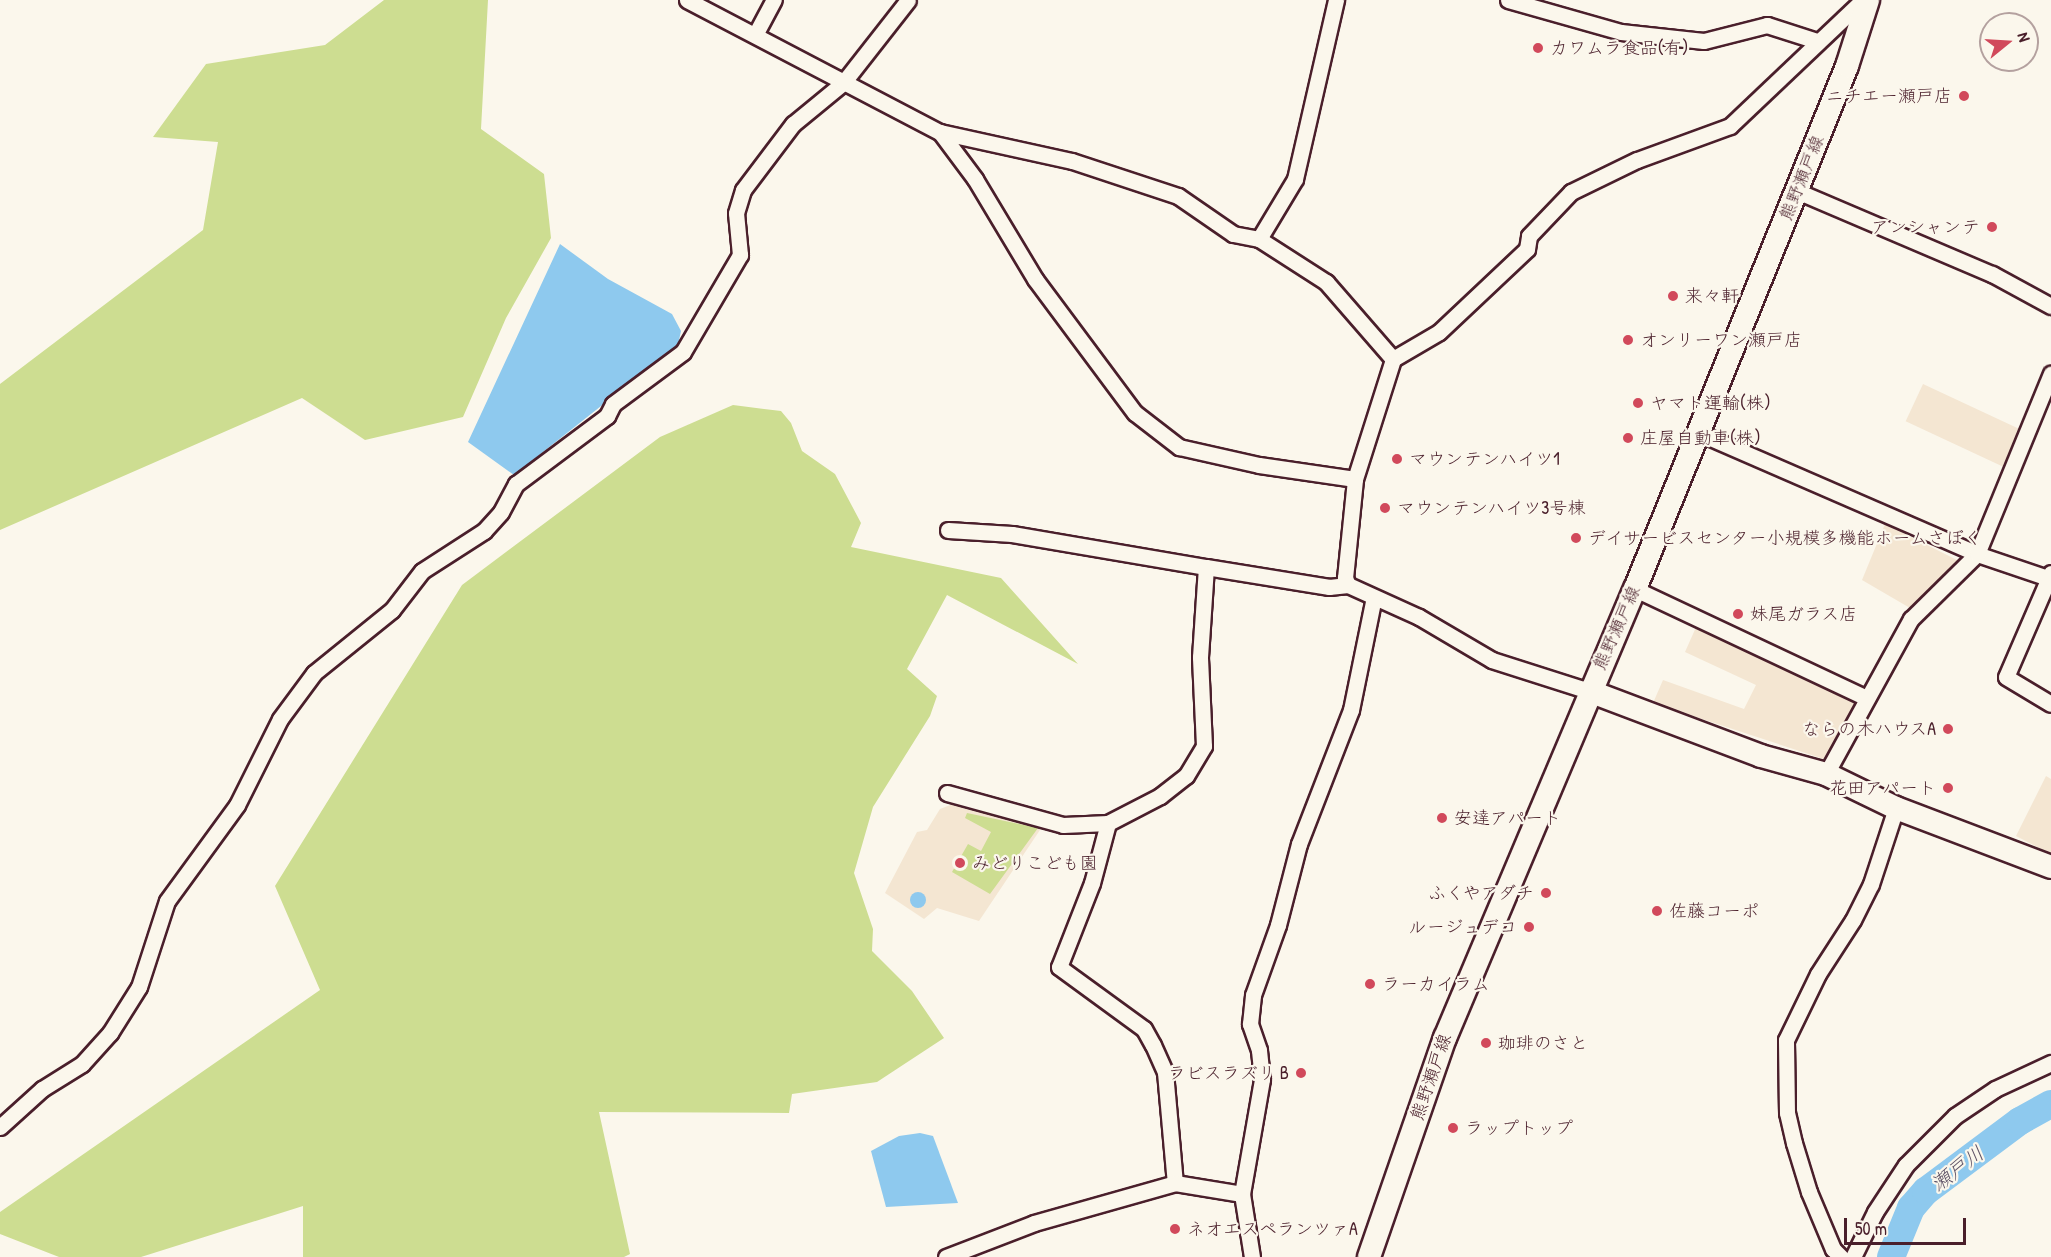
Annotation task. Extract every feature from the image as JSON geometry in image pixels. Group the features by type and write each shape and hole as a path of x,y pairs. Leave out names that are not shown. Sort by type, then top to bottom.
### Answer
{"main road":[{"name":"熊野瀬戸線","path":"1369,1257 1445,1038 1589,691 1635,589 1847,66 1868,0"},
{"path":"1589,691 1761,756 1826,774 1896,808 2051,867"}],"street":[{"path":"687,0 940,132 1072,161 1178,196 1233,234 1259,239 1326,282 1393,359"},
{"path":"755,35 774,0"},
{"path":"0,1127 42,1089 81,1064 110,1034 139,987 167,901 237,805 280,719 314,673 392,610 422,571 484,531 501,512 516,484 607,416 613,404 683,352 740,255 736,213 743,190 793,124 843,82 908,0"},
{"path":"1259,239 1295,179 1336,0"},
{"path":"1508,0 1621,32 1704,41 1767,25 1817,42"},
{"path":"1348,585 1345,578 1355,479 1393,359 1439,332 1527,249 1529,236 1571,192 1668,147 1730,126 1863,0"},
{"path":"940,132 975,179 1035,279 1135,413 1179,447 1259,465 1355,479"},
{"path":"1797,191 1992,274 2051,306"},
{"path":"1826,774 1911,619 1977,554 2051,374"},
{"path":"1697,432 1977,554 2050,577 2006,677 2051,704"},
{"path":"948,530 1012,534 1329,587 1348,585 1419,617 1492,660 1589,691"},
{"path":"947,793 1063,825 1108,823 1160,796 1186,776 1204,746 1200,657 1206,567"},
{"path":"1635,589 1867,698"},
{"path":"1252,1257 1242,1194 1262,1079 1250,1024 1253,995 1278,925 1299,844 1351,710 1374,597"},
{"path":"1841,1257 1833,1249 1809,1192 1794,1143 1787,1113 1786,1040 1818,974 1853,920 1870,884 1896,808"},
{"path":"1108,823 1092,884 1059,967 1144,1029 1153,1045 1165,1072 1175,1183"},
{"path":"1853,1257 1875,1212 1905,1166 1955,1116 1995,1089 2051,1063"},
{"path":"946,1257 974,1250 1175,1183 1242,1194"}],"shaded area":[{"path":"1923,384 2020,429 2003,466 1906,421"},
{"path":"1885,524 1959,561 1910,608 1862,580"},
{"path":"1697,625 1859,702 1830,761 1653,703 1663,680 1744,709 1756,685 1685,652"},
{"path":"2046,776 2051,779 2051,854 2016,836"},
{"name":"みどりこども園","path":"953,804 1042,827 979,921 937,908 924,919 885,893 917,832 927,830 940,809"}],"green space":[{"path":"384,0 488,0 481,129 544,174 551,238 506,318 463,417 365,440 302,398 0,530 0,384 203,230 218,142 153,137 206,64 325,45"},
{"path":"733,405 781,411 791,423 802,451 835,474 861,523 851,547 1001,578 1078,664 947,595 907,669 937,696 930,716 873,807 854,873 873,929 872,951 912,991 944,1038 877,1082 792,1094 789,1113 599,1112 630,1254 624,1257 303,1257 303,1206 141,1257 59,1257 0,1234 0,1212 320,990 275,886 462,585 660,437"},
{"path":"967,813 1038,828 990,894 952,872 968,844 981,851 991,832 965,818"}],"water":[{"path":"560,244 608,279 672,314 681,331 678,345 514,475 468,442"},
{"path":"918,892 926,900 918,908 910,900"},
{"path":"920,1133 933,1136 958,1203 886,1207 871,1151 899,1136"}],"waterway":[{"name":"瀬戸川","path":"1891,1257 1911,1208 1926,1191 2020,1121 2051,1104"}],"place":[{"name":"カワムラ食品(有)","path":"1538,48"},
{"name":"ニチエー瀬戸店","path":"1964,96"},
{"name":"アンシャンテ","path":"1992,227"},
{"name":"来々軒","path":"1673,296"},
{"name":"オンリーワン瀬戸店","path":"1628,340"},
{"name":"ヤマト運輸(株)","path":"1638,403"},
{"name":"庄屋自動車(株)","path":"1628,438"},
{"name":"マウンテンハイツ1","path":"1397,459"},
{"name":"マウンテンハイツ3号棟","path":"1385,508"},
{"name":"デイサービスセンター小規模多機能ホームさぼく","path":"1576,538"},
{"name":"妹尾ガラス店","path":"1738,614"},
{"name":"ならの木ハウスA","path":"1948,729"},
{"name":"花田アパート","path":"1948,788"},
{"name":"安達アパート","path":"1442,818"},
{"name":"みどりこども園","path":"960,863"},
{"name":"ふくやアダチ","path":"1546,893"},
{"name":"佐藤コーポ","path":"1657,911"},
{"name":"ルージュデコ","path":"1529,927"},
{"name":"ラーカイラム","path":"1370,984"},
{"name":"珈琲のさと","path":"1486,1043"},
{"name":"ラビスラズリ B","path":"1301,1073"},
{"name":"ラップトップ","path":"1453,1128"},
{"name":"ネオエスペランツァA","path":"1175,1229"}]}
